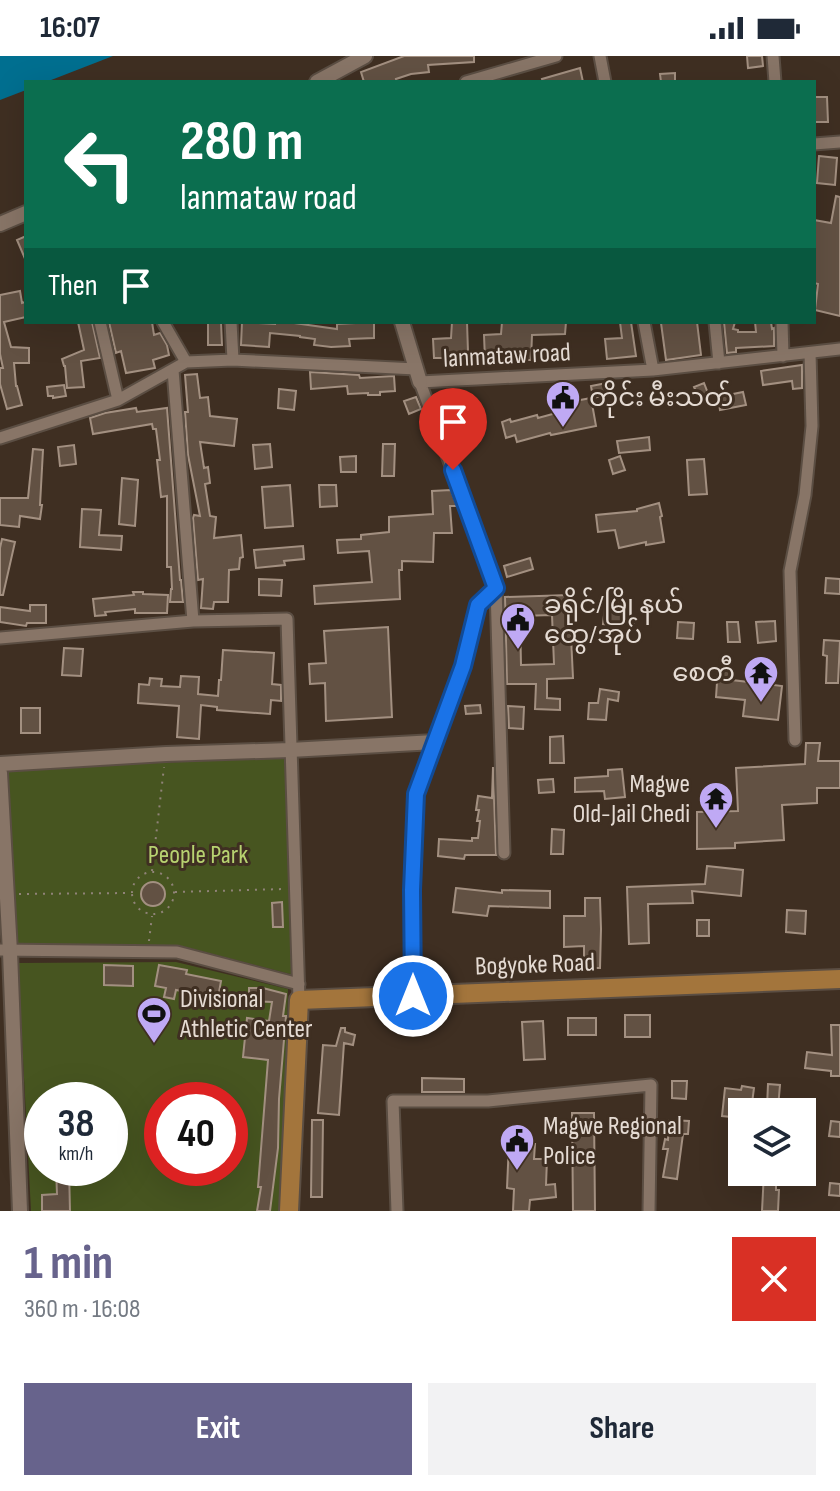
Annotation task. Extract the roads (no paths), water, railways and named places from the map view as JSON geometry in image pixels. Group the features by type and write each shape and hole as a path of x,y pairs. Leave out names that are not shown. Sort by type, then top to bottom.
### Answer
{"highway":[{"name":"Bogyoke Road","path":"299,992 413,996 840,979"},
{"path":"289,1211 299,992"}],"street":[{"path":"326,80 365,56"},
{"path":"473,80 556,56"},
{"path":"600,56 605,80"},
{"path":"773,56 775,80"},
{"path":"816,144 840,142"},
{"path":"0,224 24,214"},
{"path":"100,324 118,400"},
{"path":"164,324 186,362"},
{"path":"231,324 233,360"},
{"path":"1,435 118,400 186,362 233,360 418,376 403,324"},
{"path":"644,324 653,370"},
{"path":"715,324 719,363"},
{"path":"782,324 783,356"},
{"name":"lanmataw road","path":"504,853 496,588 418,376 653,370 840,349"},
{"path":"795,740 790,571 805,495 812,426 810,353"},
{"path":"173,370 193,621"},
{"path":"413,996 412,890 416,794 463,666 478,605 496,588"},
{"path":"0,638 193,621 287,619 299,992 177,952 5,951"},
{"path":"0,764 435,742"},
{"path":"0,773 6,894 5,951 20,1211"},
{"path":"397,1211 393,1101 488,1101 651,1085 649,1211"}],"water":[{"path":"0,56 113,56 51,80 24,80 24,91 0,100"}],"place":[{"name":"တိုင်း မီးသတ်","path":"563,429"},
{"name":"ခရိုင်/မြို့နယ် ထွေ/အုပ်","path":"518,651"},
{"name":"စေတီ","path":"761,704"},
{"name":"Magwe Old-Jail Chedi","path":"716,830"},
{"name":"Divisional Athletic Center","path":"154,1045"},
{"name":"Magwe Regional Police","path":"517,1172"}],"park label":[{"name":"People Park","path":"198,855"}]}
